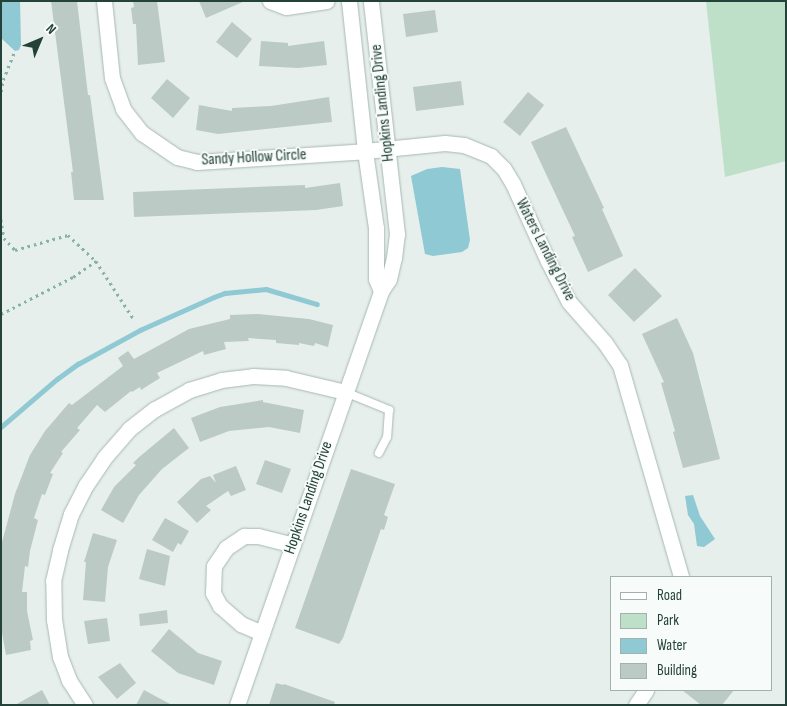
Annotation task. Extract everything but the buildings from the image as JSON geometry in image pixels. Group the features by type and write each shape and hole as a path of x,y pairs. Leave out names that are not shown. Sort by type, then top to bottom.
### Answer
{"street":[{"name":"Sandy Hollow Circle","path":"104,1 112,78 123,109 142,133 158,146 178,156 197,162 365,151"},
{"path":"270,1 286,7 327,1"},
{"name":"Hopkins Landing Drive","path":"349,1 365,151 376,228 376,279 381,291"},
{"name":"Hopkins Landing Drive","path":"237,705 381,291 389,279 397,234 371,1"},
{"name":"Waters Landing Drive","path":"365,151 445,143 464,145 491,156 504,169 569,302 604,342 620,364 681,576"},
{"path":"85,705 69,680 60,657 54,620 53,581 71,514 86,485 104,458 129,429 155,409 189,390 221,380 253,376 286,378 345,392"},
{"path":"262,633 241,624 220,606 213,593 214,566 226,548 244,536 258,536 293,545"},
{"path":"636,705 645,691"}],"lane":[{"path":"345,392 389,410 386,438 380,453"}],"path":[{"path":"1,92 3,80 15,51"},
{"path":"1,219 4,238 16,250 68,235 96,261 133,318"},
{"path":"1,314 72,277 96,261"}],"green space":[{"path":"706,1 786,1 786,161 725,177"}],"water":[{"path":"1,1 20,1 21,45 19,50 15,51 1,38"},
{"path":"442,167 460,169 470,240 468,248 462,252 433,256 425,254 411,176 427,169"},
{"path":"693,495 700,516 715,539 704,547 697,546 694,524 688,515 685,496"}],"waterway":[{"path":"1,427 57,379 78,364 140,330 214,297 225,293 266,289 317,304"}]}
